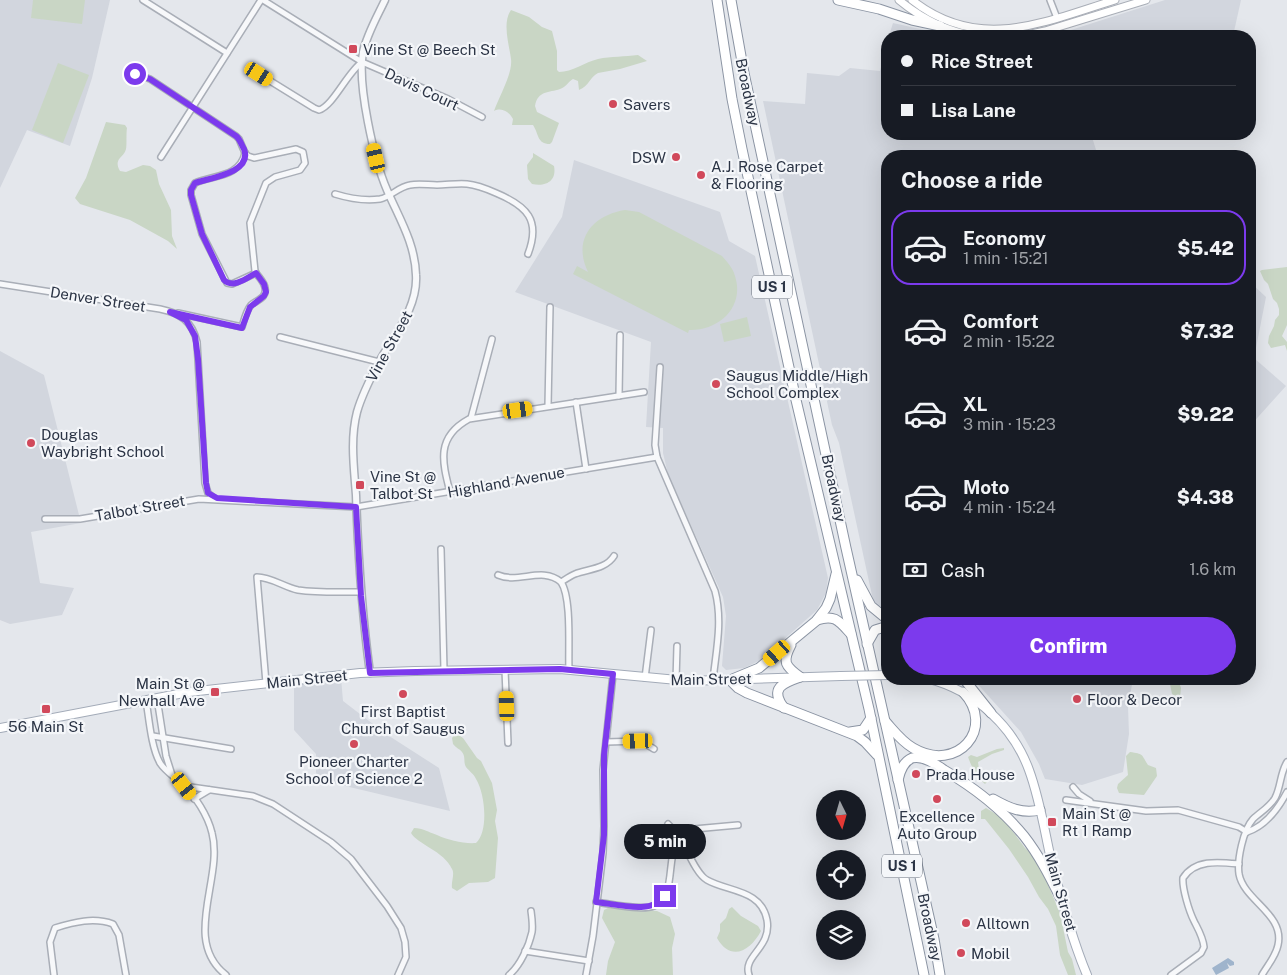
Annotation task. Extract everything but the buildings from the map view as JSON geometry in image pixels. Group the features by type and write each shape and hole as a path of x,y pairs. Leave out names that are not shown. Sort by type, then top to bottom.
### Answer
{"highway":[{"name":"Broadway","path":"731,0 744,73 867,644 934,938 940,975"},
{"path":"733,14 738,0"},
{"path":"838,0 940,26"},
{"name":"Broadway","path":"717,1 739,135 796,400 871,718 924,975"},
{"path":"849,561 868,602 881,615"},
{"path":"837,569 829,601 816,620 759,668 730,680 747,693 846,732 865,742 879,757"},
{"path":"816,620 825,617 836,619 852,634"},
{"path":"867,644 875,630 881,628"},
{"path":"792,642 785,655 786,661 788,668 800,677"},
{"path":"784,708 778,698 779,688 784,682 800,677"},
{"path":"969,685 990,713"},
{"path":"884,719 901,739 917,750 936,756 952,754 963,748 974,728 973,707 963,692"},
{"path":"846,732 862,730 871,718"},
{"path":"898,780 904,764 913,758 920,758 938,766 1016,810 1028,812 1040,810"},
{"path":"974,787 1008,818 1026,838 1040,858 1061,899"}],"main road":[{"path":"899,0 923,18 951,30"},
{"path":"912,0 933,15 954,23 999,30 1020,28 1115,0"},
{"path":"1051,30 1146,0"},
{"name":"Main Street","path":"0,728 219,688 370,673 444,670 569,670 676,680 881,675"},
{"name":"Main Street","path":"948,685 963,692 990,713 1007,730 1025,760 1033,781 1061,899 1087,975"}],"street":[{"path":"143,0 227,53"},
{"path":"161,157 262,0"},
{"name":"Davis Court","path":"262,0 362,62 448,99 482,117"},
{"path":"1050,0 1057,18"},
{"name":"Vine Street","path":"370,673 360,592 354,446 356,418 364,392 408,313 414,298 416,283 415,258 411,243 380,170 370,131 363,80 362,62 365,45 382,1"},
{"path":"259,74 319,110 328,105 345,79 362,62"},
{"path":"135,74 150,79 236,136 248,156 254,158 296,149 303,152 305,163 300,170 275,177 266,183 250,223 256,273 264,284 266,292 264,296 250,307 242,328 170,312"},
{"path":"245,153 243,162 230,173 195,183 191,190 191,195 202,234 226,283 232,284 256,273"},
{"path":"334,194 347,198 379,199 390,196 398,189 416,184 468,184 480,186 517,203 529,215 532,240 528,254"},
{"name":"Denver Street","path":"0,284 170,312 186,320 195,336 198,359 206,483 208,493 217,498"},
{"path":"548,406 550,307"},
{"path":"619,396 620,335"},
{"path":"280,337 379,362"},
{"path":"471,418 492,339"},
{"path":"660,367 655,445 657,458 715,591 718,604 719,631 713,680"},
{"path":"450,492 442,462 444,447 451,432 463,422 471,418 644,392"},
{"path":"576,402 586,469"},
{"name":"Highland Avenue","path":"356,507 657,458"},
{"name":"Talbot Street","path":"45,519 80,519 193,499 217,498 356,507"},
{"path":"441,549 444,670"},
{"path":"562,582 574,574 601,567 610,562 614,556"},
{"path":"498,575 509,578 545,575 562,582 567,601 569,670"},
{"path":"266,683 257,577 304,591 360,592"},
{"path":"645,678 651,630"},
{"path":"676,680 677,646"},
{"path":"506,670 508,743"},
{"path":"586,975 604,835 603,778 613,674"},
{"path":"157,698 166,756 172,775"},
{"path":"146,700 152,736 160,763 169,774 184,786 210,826 214,846 205,922 206,944 211,958 226,975"},
{"path":"152,736 231,749"},
{"path":"606,742 641,741 654,749"},
{"path":"1262,975 1275,952 1279,937 1272,918 1243,885 1239,864 1242,844 1251,821 1266,809 1274,799 1287,762"},
{"path":"184,786 229,791 253,796 273,804 331,842 350,859 387,906 401,928 406,942 406,957 398,975"},
{"path":"1073,787 1092,803"},
{"path":"194,799 209,790"},
{"path":"1247,832 1255,829 1268,818 1280,805 1287,792"},
{"path":"1066,800 1146,811 1178,810 1239,827 1247,832"},
{"path":"668,824 680,836 704,878 750,895 758,901 764,912 767,925 766,938 748,963 749,975"},
{"path":"596,902 642,908 654,906 659,903 666,893 672,857 680,836 694,829 738,824"},
{"path":"1171,975 1201,953 1204,947 1192,917 1183,885 1183,878 1189,870 1202,864 1239,864"},
{"path":"509,975 525,952 532,932 531,911"},
{"path":"54,975 50,942 55,928 73,923 102,920 113,924 119,935 126,975"},
{"path":"525,952 589,961"}],"shaded area":[{"path":"0,0 110,0 92,78 70,146 27,130 0,188"},
{"path":"1165,0 1241,0 1234,30 1071,30"},
{"path":"893,23 925,30 891,30"},
{"path":"881,67 881,140 1093,140 1096,150 881,150 881,607 873,600 839,443 832,425 763,101 805,104 807,73 839,76 850,68 880,71"},
{"name":"Saugus Middle/High School Complex","path":"574,160 720,212 729,241 755,256 828,578 826,593 817,610 761,660 744,668 726,670 722,666 726,616 723,597 668,474 663,453 663,428 646,427 651,342 515,292 562,217"},
{"path":"1256,288 1266,297 1256,348"},
{"name":"Douglas Waybright School","path":"0,351 44,375 81,523 31,532 40,583 74,588 62,615 10,624 0,620"},
{"path":"1256,360 1286,386 1256,419"},
{"name":"Pioneer Charter School of Science 2","path":"341,678 343,701 386,734 439,768 450,811 316,779 316,754 294,730 294,682"},
{"path":"978,685 1132,685 1128,707 1129,734 1123,772 1082,785 1045,779 1021,732"}],"green space":[{"path":"33,0 85,0 82,24 31,18"},
{"path":"511,10 529,17 542,27 552,31 557,51 557,70 559,72 593,60 608,57 638,55 647,61 598,73 579,90 578,81 573,79 562,88 541,95 536,101 537,112 559,123 552,142 546,144 540,140 533,125 512,125 513,119 507,112 502,110 494,111 510,71 511,59 507,21"},
{"path":"58,63 89,75 63,143 32,130"},
{"path":"106,122 125,125 127,128 126,149 118,161 120,171 126,172 143,165 150,166 156,170 159,184 171,210 172,236 177,249 168,241 130,220 80,204 75,198 86,178"},
{"path":"533,153 554,166 554,176 546,184 532,184 528,179 527,165 533,157"},
{"path":"625,210 639,212 722,256 733,270 737,287 733,307 727,315 719,322 700,329 689,330 688,333 573,274 577,266 588,272 583,249 584,239 588,230 603,217"},
{"path":"1287,267 1287,325 1282,336 1287,342 1287,351 1285,345 1271,348 1268,343 1275,320 1279,315 1279,309 1260,271"},
{"path":"747,317 751,336 724,342 720,324"},
{"path":"1170,685 1180,685 1180,698 1177,699 1172,694"},
{"path":"456,733 463,738 481,761 492,783 497,810 495,821 498,838 495,878 488,882 469,883 457,891 452,888 453,871 448,863 443,857 419,841 411,833 414,828 420,829 446,839 466,843 476,843 480,837 484,821 482,793 475,777 466,767 463,754 453,744 452,738"},
{"path":"1004,748 1004,750 978,762 979,769 987,782 985,784 975,772 968,757 971,755 977,757"},
{"path":"1130,752 1140,754 1148,765 1156,768 1157,776 1144,795 1119,793 1117,788 1118,784 1128,775 1126,756"},
{"path":"986,808 1001,817 1031,853 1043,873 1060,913 1068,952 1076,975 1068,975 1060,955 1056,926 1048,909 1009,849 985,819 981,819 981,811"},
{"path":"732,907 741,916 758,926 761,931 752,944 740,951 734,952 722,946 717,938 720,924"},
{"path":"608,908 657,911 670,917 675,934 672,948 673,975 606,975 608,961 615,942 602,918 604,910"}],"water":[{"path":"1228,958 1234,962 1234,965 1230,966 1227,963 1229,968 1216,975 1212,968"}],"place":[{"name":"Vine St @ Beech St","path":"353,49"},
{"name":"Savers","path":"613,104"},
{"name":"DSW","path":"676,157"},
{"name":"A.J. Rose Carpet & Flooring","path":"701,175"},
{"name":"Saugus Middle/High School Complex","path":"716,384"},
{"name":"Douglas Waybright School","path":"31,443"},
{"name":"Vine St @ Talbot St","path":"360,485"},
{"name":"Main St @ Newhall Ave","path":"215,692"},
{"name":"First Baptist Church of Saugus","path":"403,694"},
{"name":"Floor & Decor","path":"1077,699"},
{"name":"56 Main St","path":"46,709"},
{"name":"Pioneer Charter School of Science 2","path":"354,744"},
{"name":"Prada House","path":"916,774"},
{"name":"Excellence Auto Group","path":"937,799"},
{"name":"Main St @ Rt 1 Ramp","path":"1052,822"},
{"name":"Alltown","path":"966,923"},
{"name":"Mobil","path":"961,953"}],"route":[{"path":"135,74 150,79 236,136 245,153 243,162 230,173 195,183 192,186 191,195 202,234 226,283 237,283 256,273 264,284 266,292 247,311 242,328 170,312 186,320 195,336 203,457 208,493 212,497 217,498 356,507 361,596 370,673 560,669 613,674 604,755 603,853 596,902 642,908 654,906 665,896"}]}
